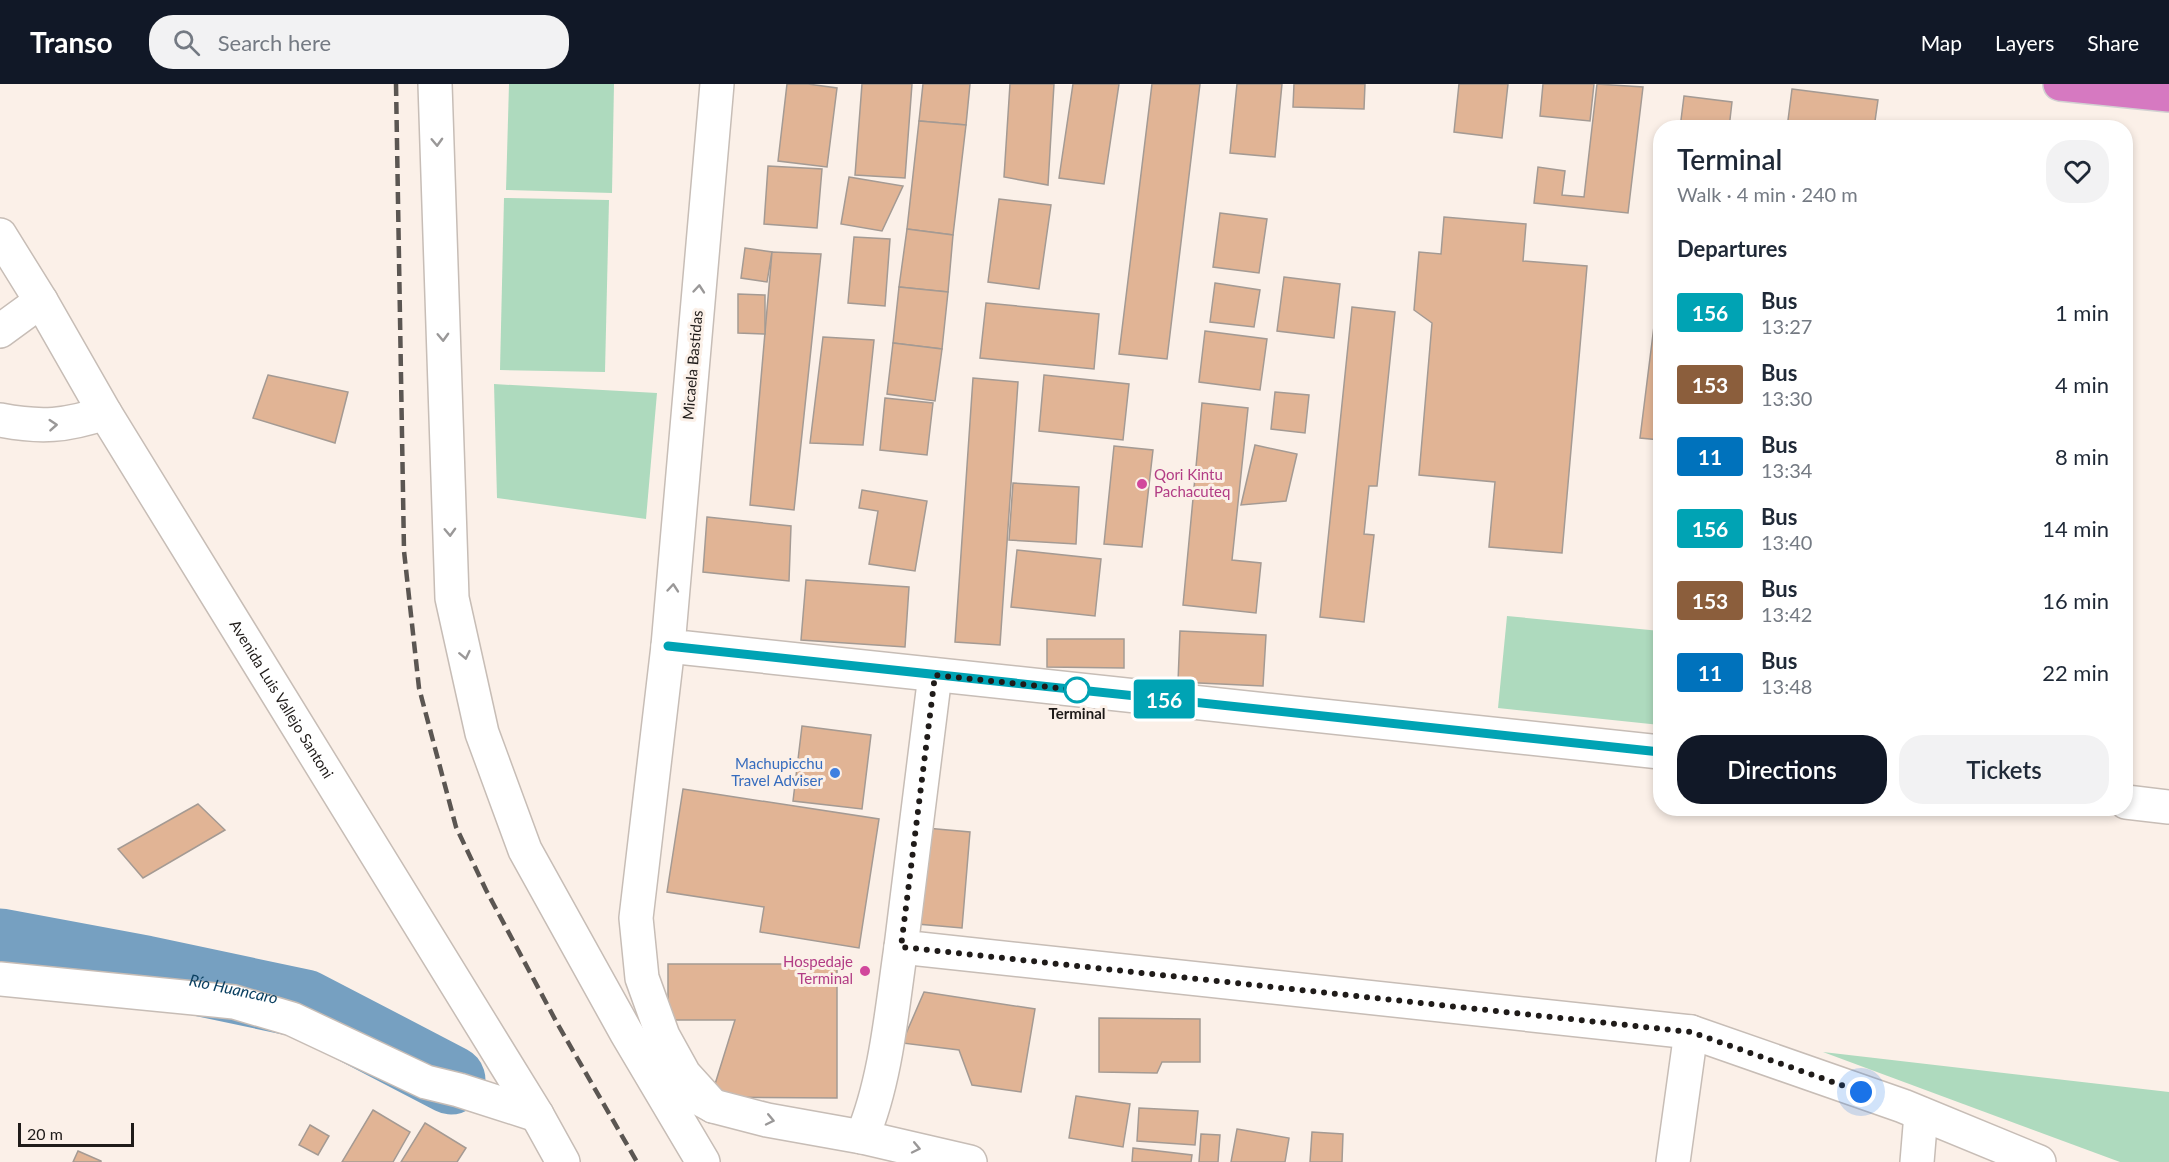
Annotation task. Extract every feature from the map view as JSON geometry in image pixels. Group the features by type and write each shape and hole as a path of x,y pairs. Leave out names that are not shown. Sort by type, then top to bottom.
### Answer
{"highway":[{"path":"2060,84 2169,95"}],"street":[{"path":"435,84 452,598 482,733 525,849 703,1162"},
{"name":"Micaela Bastidas","path":"713,1106 684,1074 663,1036 642,978 636,918 668,646 717,84"},
{"name":"Avenida Luis Vallejo Santoni","path":"0,235 105,413 537,1115 563,1162"},
{"path":"0,331 41,301"},
{"path":"0,420 48,426 78,422 105,413"},
{"path":"668,646 1653,751"},
{"path":"862,1137 872,1113 901,947 935,675"},
{"path":"2133,803 2169,807"},
{"path":"901,947 1691,1032 1921,1114 2039,1162"},
{"path":"0,979 234,1002 292,1019 426,1082 537,1115"},
{"path":"1673,1162 1691,1032"},
{"path":"637,1048 680,1088 713,1106 767,1120 862,1137 970,1162"},
{"path":"1917,1162 1921,1114"}],"green space":[{"path":"509,84 614,84 612,193 506,190"},
{"path":"504,198 609,200 605,372 500,370"},
{"path":"494,384 657,393 646,519 497,498"},
{"path":"1507,616 1653,630 1653,724 1498,708"},
{"path":"1823,1052 2169,1092 2169,1162 2120,1162"}],"building":[{"path":"787,84 837,88 827,167 778,161"},
{"path":"862,84 912,84 905,178 855,175"},
{"path":"923,84 970,84 966,125 919,121"},
{"path":"1010,84 1054,84 1048,185 1004,177"},
{"path":"1073,84 1119,84 1104,184 1059,178"},
{"path":"1152,84 1200,84 1167,359 1119,354"},
{"path":"1237,84 1282,84 1275,157 1230,153"},
{"path":"1294,84 1365,84 1364,109 1293,107"},
{"path":"1459,84 1508,84 1502,138 1454,132"},
{"path":"1543,84 1594,84 1590,121 1540,116"},
{"path":"1597,84 1643,87 1628,213 1534,203 1538,167 1565,171 1562,195 1584,197"},
{"path":"1792,89 1878,100 1875,120 1788,120"},
{"path":"1684,96 1732,102 1730,120 1681,120"},
{"path":"919,121 966,125 953,235 907,229"},
{"path":"768,166 822,169 817,228 764,224"},
{"path":"849,177 903,186 882,231 841,224"},
{"path":"999,199 1051,205 1039,289 988,282"},
{"path":"1220,213 1267,219 1259,273 1213,267"},
{"path":"1444,217 1526,224 1523,261 1587,266 1562,553 1489,547 1495,482 1419,475 1432,323 1414,310 1419,252 1441,254"},
{"path":"907,229 953,235 948,292 899,287"},
{"path":"854,237 890,239 885,306 848,303"},
{"path":"745,248 772,252 767,282 741,278"},
{"path":"772,252 821,254 794,510 750,505"},
{"path":"1284,277 1340,284 1334,338 1277,331"},
{"path":"1215,283 1260,290 1254,327 1210,322"},
{"path":"899,287 948,292 942,349 893,343"},
{"path":"738,294 765,295 765,334 738,333"},
{"path":"986,303 1099,314 1094,369 980,358"},
{"path":"1352,307 1395,312 1377,486 1369,486 1364,534 1374,535 1364,622 1320,617"},
{"path":"1205,331 1267,339 1260,390 1199,382"},
{"path":"1653,334 1653,439 1640,438"},
{"path":"823,337 874,340 863,445 810,443"},
{"path":"893,343 942,349 935,401 887,394"},
{"path":"268,375 348,392 335,443 253,418"},
{"path":"1044,375 1129,384 1123,440 1039,431"},
{"path":"973,378 1018,382 1000,645 955,642"},
{"path":"1275,392 1309,395 1305,433 1271,429"},
{"path":"885,398 933,403 927,455 880,450"},
{"path":"1202,403 1248,408 1232,560 1261,563 1256,613 1183,605"},
{"path":"1255,445 1297,454 1286,501 1241,505"},
{"path":"1114,446 1153,450 1142,547 1104,544"},
{"path":"1013,483 1079,487 1076,544 1009,540"},
{"path":"862,490 927,501 915,571 869,564 878,511 859,508"},
{"path":"707,517 791,526 789,581 703,572"},
{"path":"1017,550 1101,559 1095,616 1011,607"},
{"path":"806,580 909,587 905,647 801,640"},
{"path":"1180,631 1266,635 1263,686 1178,682"},
{"path":"1047,639 1124,639 1124,668 1047,667"},
{"path":"802,726 871,735 862,809 793,801"},
{"path":"683,789 879,819 859,948 760,932 764,907 667,892"},
{"path":"198,804 225,830 143,878 118,849"},
{"path":"926,828 970,832 962,928 917,924"},
{"path":"668,964 837,964 837,1098 711,1097 735,1020 668,1020"},
{"path":"924,992 1035,1009 1021,1092 972,1085 959,1050 902,1043"},
{"path":"1099,1018 1200,1019 1200,1062 1162,1062 1157,1073 1099,1072"},
{"path":"1076,1096 1130,1104 1123,1147 1069,1138"},
{"path":"1139,1108 1198,1111 1195,1145 1137,1141"},
{"path":"373,1110 410,1132 393,1162 342,1162"},
{"path":"425,1123 466,1148 457,1162 401,1162"},
{"path":"310,1125 329,1136 318,1155 299,1145"},
{"path":"1237,1129 1289,1138 1285,1162 1231,1162"},
{"path":"1312,1132 1343,1134 1342,1162 1310,1162"},
{"path":"1201,1134 1220,1135 1218,1162 1199,1162"},
{"path":"1133,1148 1192,1155 1191,1162 1132,1162"},
{"path":"78,1151 101,1161 101,1162 73,1162"}],"waterway":[{"name":"Río Huancaro","path":"0,943 145,970 305,1004 451,1080"}],"railway":[{"path":"396,84 404,551 419,688 456,827 486,890 557,1023 637,1162"}],"bus line":[{"name":"156","path":"668,646 1653,751"}],"place":[{"name":"Qori Kintu Pachacuteq","path":"1142,484"},
{"name":"Terminal","path":"1077,690"},
{"name":"Machupicchu Travel Adviser","path":"835,773"},
{"name":"Hospedaje Terminal","path":"865,971"}],"route":[{"path":"1077,690 935,675 901,947 1691,1032 1861,1092"}]}
